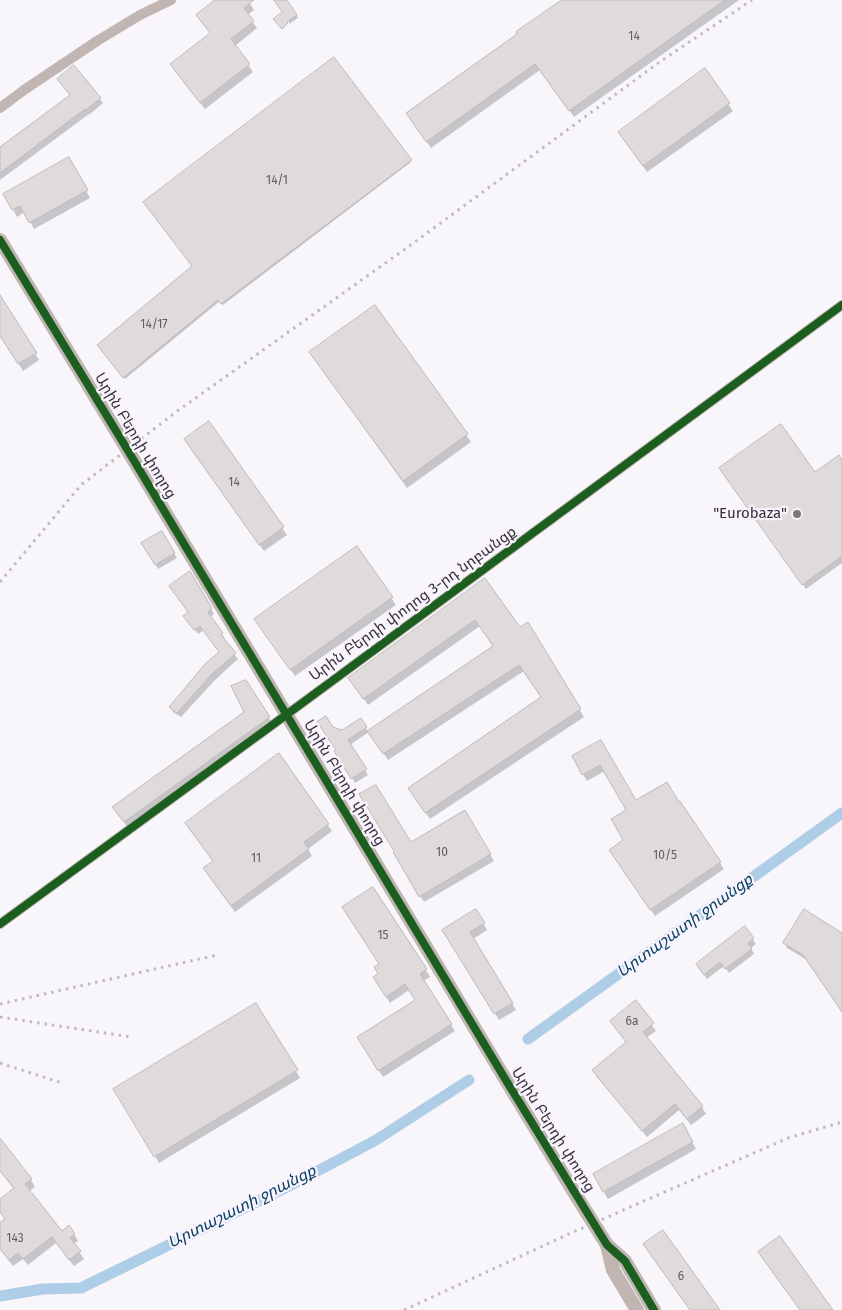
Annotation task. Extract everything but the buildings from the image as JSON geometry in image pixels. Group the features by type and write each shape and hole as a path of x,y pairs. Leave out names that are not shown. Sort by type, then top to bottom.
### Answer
{"street":[{"path":"0,108 97,41 140,15 171,0"},
{"name":"Արին Բերդի փողոց","path":"0,240 607,1246 613,1270 637,1310"},
{"name":"Արին Բերդի փողոց 3-րդ նրբանցք","path":"0,924 842,305"},
{"name":"Արին Բերդի փողոց","path":"607,1246 625,1261 654,1310"}],"waterway":[{"name":"Արտաշատի ջրանցք","path":"528,1039 842,813"},
{"name":"Արտաշատի ջրանցք","path":"0,1296 43,1289 81,1288 293,1184 376,1140 469,1080"}],"railway":[{"path":"0,582 81,485 176,412 408,247 661,61 752,0"},
{"path":"0,1004 217,955"},
{"path":"0,1017 131,1037"},
{"path":"0,1063 62,1083"},
{"path":"404,1310 571,1233 788,1138 842,1122"}],"cycle path":[{"path":"0,240 507,1082 607,1245 625,1261 654,1310"},
{"path":"0,924 842,305"}],"place":[{"name":"\"Eurobaza\"","path":"797,514"}]}
